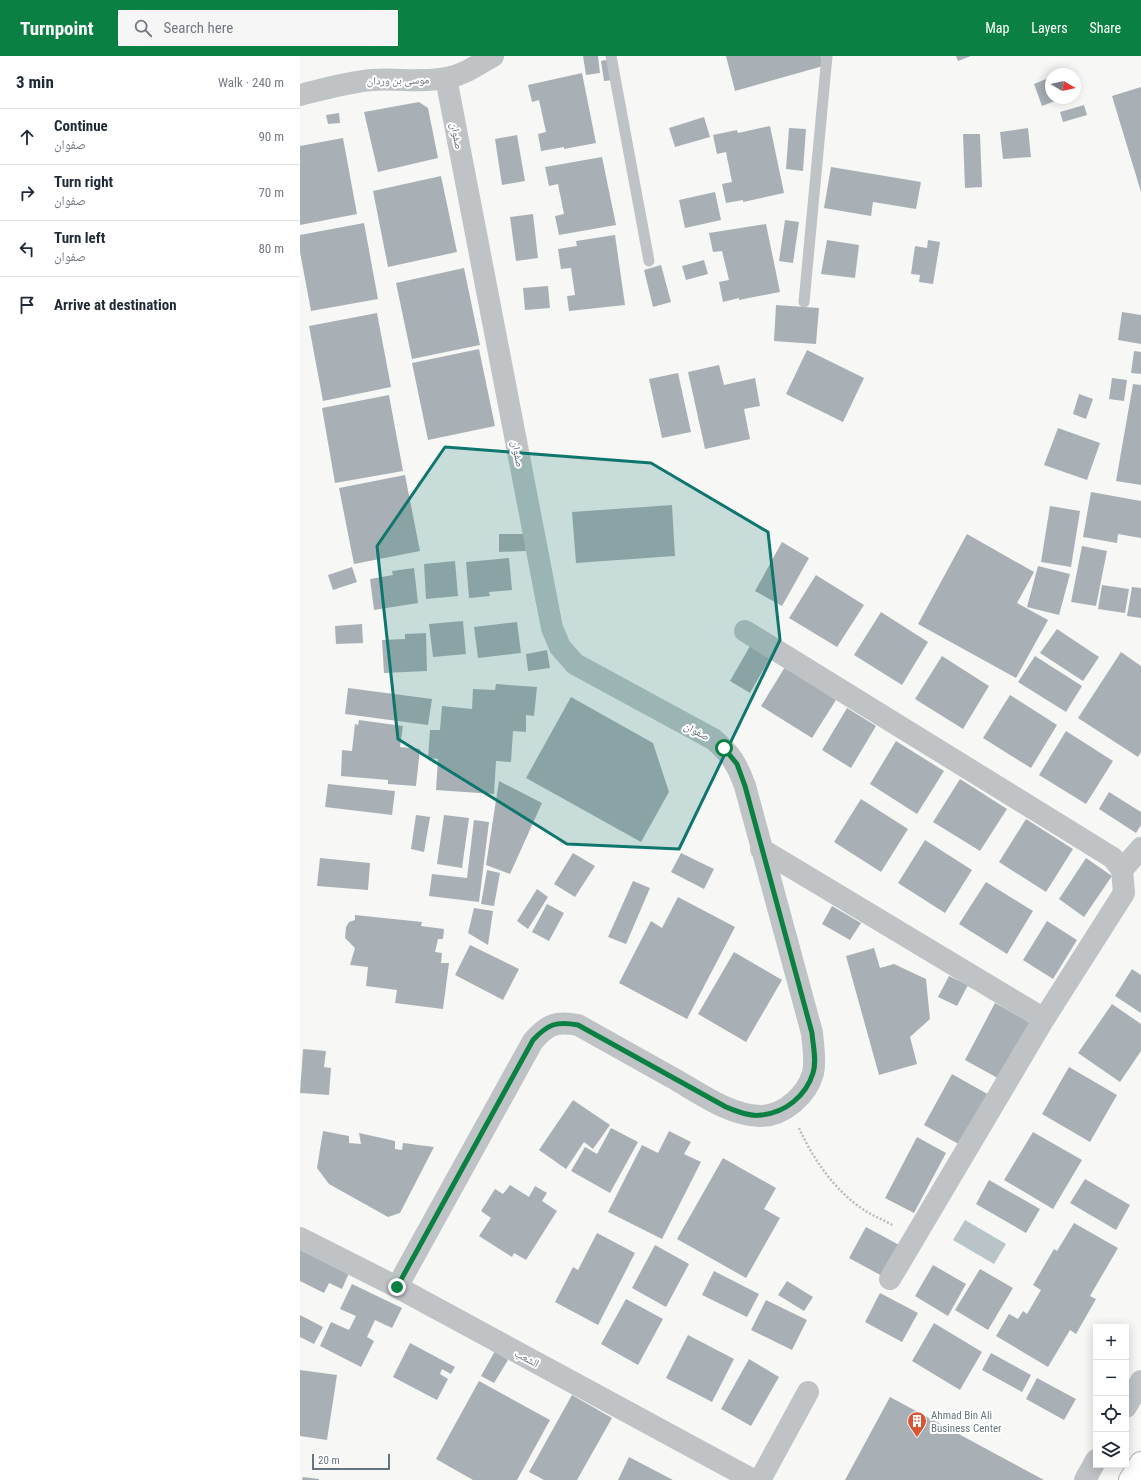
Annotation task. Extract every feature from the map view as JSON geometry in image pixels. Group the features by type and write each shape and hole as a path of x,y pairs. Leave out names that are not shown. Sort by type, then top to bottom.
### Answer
{"highway":[{"path":"1130,1480 1141,1463"},
{"path":"1139,1480 1141,1475"}],"street":[{"name":"موسى بن وردان","path":"300,95 366,80 446,78 469,70 493,56"},
{"name":"صفوان","path":"397,1287 533,1040 544,1028 563,1023 578,1025 731,1109 760,1116 776,1112 791,1105 804,1092 813,1073 814,1054 812,1033 737,764 724,748 713,739 575,664 560,648 552,628 446,78"},
{"path":"745,631 1113,858 1122,870 1124,892 1044,1020 890,1278"},
{"path":"1122,870 1141,848"},
{"path":"761,849 1044,1020"},
{"name":"الشعب","path":"300,1238 397,1287 753,1480"},
{"path":"1129,1402 1141,1381"},
{"path":"760,1480 808,1392"},
{"path":"1085,1480 1093,1465"}],"lane":[{"path":"611,56 649,261"},
{"path":"804,302 827,56"}],"path":[{"path":"791,1105 811,1152 826,1174 844,1193 863,1209 915,1237"}],"highlighted area":[{"path":"445,447 651,463 768,532 780,640 679,849 567,844 398,739 377,546"}],"shaded area":[{"path":"965,1220 1006,1244 994,1264 953,1240"}],"building":[{"path":"583,56 598,56 600,73 586,75"},
{"path":"726,56 821,56 823,66 735,91"},
{"path":"956,56 971,56 958,61"},
{"path":"611,59 614,80 604,81 601,61"},
{"path":"582,73 596,143 564,149 564,147 541,151 538,134 546,132 539,100 532,102 528,85"},
{"path":"1045,79 1045,104 1047,104 1042,106 1034,84"},
{"path":"1141,87 1141,192 1112,96"},
{"path":"419,102 428,108 438,158 378,172 364,112"},
{"path":"1084,105 1087,115 1063,122 1060,112"},
{"path":"339,113 340,123 328,124 326,115"},
{"path":"704,117 710,137 675,147 669,128"},
{"path":"770,126 784,193 743,202 743,200 726,203 722,184 732,182 726,152 717,154 713,135 737,130 738,133"},
{"path":"789,128 806,129 803,171 786,169"},
{"path":"1028,128 1031,157 1003,159 1000,132"},
{"path":"963,134 980,134 982,187 965,188"},
{"path":"517,135 525,181 502,185 495,139"},
{"path":"343,138 357,214 300,225 300,146"},
{"path":"602,157 616,225 559,235 555,216 564,214 558,184 549,186 545,167"},
{"path":"831,167 921,182 916,209 873,202 871,216 824,208"},
{"path":"441,176 457,252 388,267 373,191"},
{"path":"715,192 721,220 685,228 679,200"},
{"path":"533,214 538,258 516,261 510,217"},
{"path":"785,220 799,222 793,263 779,261"},
{"path":"364,223 378,299 311,311 300,252 300,235"},
{"path":"766,224 780,292 723,302 719,282 729,280 722,251 713,252 709,233"},
{"path":"615,235 625,305 569,311 567,296 575,295 571,268 561,269 558,249 577,246 576,241"},
{"path":"827,240 859,245 855,278 821,274"},
{"path":"928,240 940,242 933,284 919,282 920,275 911,274 915,246 927,248"},
{"path":"704,260 708,274 686,280 682,266"},
{"path":"661,265 671,302 653,307 644,270"},
{"path":"464,268 480,345 412,359 396,283"},
{"path":"548,286 550,308 525,310 523,288"},
{"path":"776,305 819,308 816,344 774,341"},
{"path":"1122,312 1141,315 1141,344 1118,340"},
{"path":"377,313 391,387 323,401 309,326"},
{"path":"479,349 495,426 428,440 412,363"},
{"path":"807,350 864,378 843,422 786,394"},
{"path":"1134,351 1141,352 1141,374 1131,373"},
{"path":"719,365 724,385 755,378 760,406 744,409 750,439 705,449 688,372"},
{"path":"678,373 691,432 662,438 649,379"},
{"path":"1112,378 1127,380 1124,401 1109,399"},
{"path":"1133,384 1141,385 1141,485 1116,481"},
{"path":"1079,394 1093,399 1086,419 1073,414"},
{"path":"389,395 403,471 335,483 322,408"},
{"path":"1058,428 1100,443 1087,480 1044,465"},
{"path":"405,475 420,551 354,564 339,488"},
{"path":"1091,492 1141,501 1141,538 1118,534 1117,543 1083,537"},
{"path":"672,505 675,556 576,563 572,512"},
{"path":"1050,506 1080,511 1071,567 1041,562"},
{"path":"499,534 525,534 526,551 499,552"},
{"path":"967,534 1034,572 1017,603 1048,620 1016,678 918,624"},
{"path":"782,542 809,558 782,606 755,591"},
{"path":"1082,546 1107,551 1096,606 1071,602"},
{"path":"509,558 512,590 489,592 490,596 469,598 466,562"},
{"path":"455,561 458,596 426,599 424,564"},
{"path":"1038,566 1070,574 1059,615 1027,607"},
{"path":"352,567 357,582 333,590 328,575"},
{"path":"414,568 418,603 374,610 370,579 393,575 392,571"},
{"path":"816,575 864,605 837,647 789,618"},
{"path":"1102,585 1129,589 1125,613 1098,609"},
{"path":"1132,587 1141,588 1141,618 1127,616"},
{"path":"881,612 928,642 902,685 854,655"},
{"path":"463,621 466,654 433,657 429,624"},
{"path":"517,622 521,653 478,658 474,627"},
{"path":"362,624 363,643 336,644 335,626"},
{"path":"1057,629 1099,657 1083,681 1040,653"},
{"path":"426,633 427,671 384,673 382,640 405,639 405,634"},
{"path":"750,646 770,658 750,693 730,681"},
{"path":"547,650 550,668 528,671 526,654"},
{"path":"1121,652 1141,666 1141,752 1138,757 1078,718"},
{"path":"942,656 989,686 963,729 915,699"},
{"path":"1035,656 1082,686 1066,712 1018,682"},
{"path":"785,667 836,700 812,738 761,706"},
{"path":"496,684 537,687 534,716 526,715 526,732 513,731 511,762 496,761 494,794 436,790 438,759 428,758 430,730 440,730 442,706 472,709 473,689 495,690"},
{"path":"348,688 432,699 428,725 345,714"},
{"path":"1010,695 1057,725 1031,768 983,738"},
{"path":"571,697 653,743 669,792 641,842 526,778"},
{"path":"847,708 876,726 851,768 822,750"},
{"path":"359,720 403,726 400,747 420,749 416,786 388,784 388,780 341,776 342,750 352,751 355,724 358,725"},
{"path":"1066,731 1113,761 1086,804 1039,775"},
{"path":"896,741 944,771 917,814 870,784"},
{"path":"960,779 1007,809 980,851 933,822"},
{"path":"499,781 542,803 510,874 486,865"},
{"path":"328,784 395,791 392,815 325,807"},
{"path":"1109,792 1141,812 1141,825 1136,833 1099,809"},
{"path":"861,799 908,829 881,872 834,842"},
{"path":"416,815 430,817 424,852 411,849"},
{"path":"444,815 469,818 462,868 437,864"},
{"path":"1026,819 1073,849 1046,892 999,862"},
{"path":"474,820 489,822 479,902 429,896 432,874 467,878"},
{"path":"925,840 972,870 945,913 898,883"},
{"path":"573,853 595,866 575,897 554,884"},
{"path":"681,853 714,869 704,889 671,872"},
{"path":"320,858 370,863 368,890 317,886"},
{"path":"1086,858 1112,876 1084,917 1059,899"},
{"path":"487,870 500,873 494,906 481,904"},
{"path":"633,881 650,888 626,944 608,937"},
{"path":"986,882 1033,911 1007,954 959,924"},
{"path":"537,889 548,897 528,929 517,921"},
{"path":"678,897 735,927 687,1019 619,983 651,921 662,928"},
{"path":"547,904 564,913 549,941 532,932"},
{"path":"832,906 861,923 850,940 822,924"},
{"path":"474,908 493,911 488,945 468,933"},
{"path":"355,915 422,922 421,926 444,929 443,939 438,939 435,952 442,953 441,963 449,963 443,1009 395,1003 397,990 366,986 368,967 350,965 355,948 345,938 346,927 349,922 355,920"},
{"path":"1047,921 1077,940 1053,979 1023,960"},
{"path":"470,945 519,969 503,1000 455,975"},
{"path":"874,948 880,968 894,964 926,979 930,1019 910,1037 917,1064 879,1075 846,956"},
{"path":"734,952 782,980 746,1042 698,1014"},
{"path":"1132,969 1141,975 1141,1013 1115,996"},
{"path":"949,976 968,985 957,1006 938,997"},
{"path":"995,1003 1033,1024 1003,1081 965,1060"},
{"path":"1112,1004 1141,1024 1141,1051 1120,1082 1078,1053"},
{"path":"303,1049 326,1051 324,1067 331,1068 329,1095 300,1093"},
{"path":"1069,1067 1117,1095 1090,1142 1042,1114"},
{"path":"952,1074 991,1096 964,1147 924,1125"},
{"path":"573,1100 610,1125 593,1149 584,1142 566,1169 539,1150"},
{"path":"611,1128 638,1142 610,1193 571,1171 585,1147 597,1154"},
{"path":"323,1131 349,1136 349,1143 361,1144 359,1133 395,1141 395,1149 402,1150 403,1143 434,1147 400,1213 388,1217 329,1184 317,1168"},
{"path":"669,1131 691,1142 684,1154 701,1162 662,1239 608,1212 642,1145 658,1153"},
{"path":"1033,1132 1082,1160 1053,1209 1004,1180"},
{"path":"917,1137 946,1153 914,1213 885,1198"},
{"path":"723,1158 776,1188 764,1209 780,1218 746,1278 677,1239"},
{"path":"1085,1179 1130,1205 1116,1230 1070,1203"},
{"path":"989,1180 1040,1209 1026,1233 976,1204"},
{"path":"510,1185 529,1197 535,1186 547,1193 542,1201 557,1211 526,1260 514,1253 512,1257 479,1236 491,1218 481,1211 495,1189 503,1194"},
{"path":"1074,1223 1118,1248 1090,1296 1096,1299 1076,1334 1070,1330 1048,1367 996,1336 1009,1314 1018,1319 1023,1311 1027,1314 1041,1290 1033,1285 1054,1249 1057,1251"},
{"path":"866,1227 901,1246 884,1277 849,1258"},
{"path":"597,1233 635,1253 598,1325 555,1302 573,1267 578,1270"},
{"path":"655,1245 689,1264 666,1307 632,1288"},
{"path":"300,1249 349,1273 342,1289 329,1283 324,1293 300,1281"},
{"path":"933,1265 966,1284 948,1316 915,1296"},
{"path":"980,1269 1013,1288 988,1330 955,1310"},
{"path":"714,1271 759,1294 747,1317 702,1295"},
{"path":"787,1281 813,1297 804,1311 778,1295"},
{"path":"352,1284 402,1308 392,1328 375,1320 367,1337 374,1341 361,1367 320,1346 331,1322 349,1330 356,1316 340,1309"},
{"path":"880,1293 918,1313 902,1342 865,1322"},
{"path":"626,1299 663,1319 638,1365 601,1344"},
{"path":"766,1300 807,1320 792,1350 751,1330"},
{"path":"300,1315 323,1327 314,1344 300,1337"},
{"path":"934,1323 982,1352 960,1390 912,1361"},
{"path":"688,1335 734,1359 712,1402 666,1378"},
{"path":"410,1343 455,1367 451,1374 442,1369 440,1374 448,1379 437,1400 393,1377"},
{"path":"495,1351 508,1360 494,1383 481,1376"},
{"path":"991,1353 1031,1375 1022,1392 982,1370"},
{"path":"749,1359 779,1377 751,1426 721,1409"},
{"path":"300,1370 337,1375 327,1440 300,1436"},
{"path":"1037,1378 1076,1399 1064,1420 1026,1399"},
{"path":"479,1381 550,1420 517,1480 473,1480 436,1459"},
{"path":"572,1395 612,1418 577,1480 544,1480 529,1472"},
{"name":"Ahmad Bin Ali Business Center","path":"890,1397 1044,1480 845,1480"},
{"path":"629,1457 673,1480 618,1480"},
{"path":"303,1477 319,1479 319,1480 302,1480"}],"place":[{"name":"Ahmad Bin Ali Business Center","path":"917,1438"}],"route":[{"path":"397,1287 533,1040 544,1028 563,1023 578,1025 726,1107 742,1112 760,1116 776,1112 791,1105 804,1092 813,1073 814,1054 812,1033 745,786 737,764 724,748"}]}
